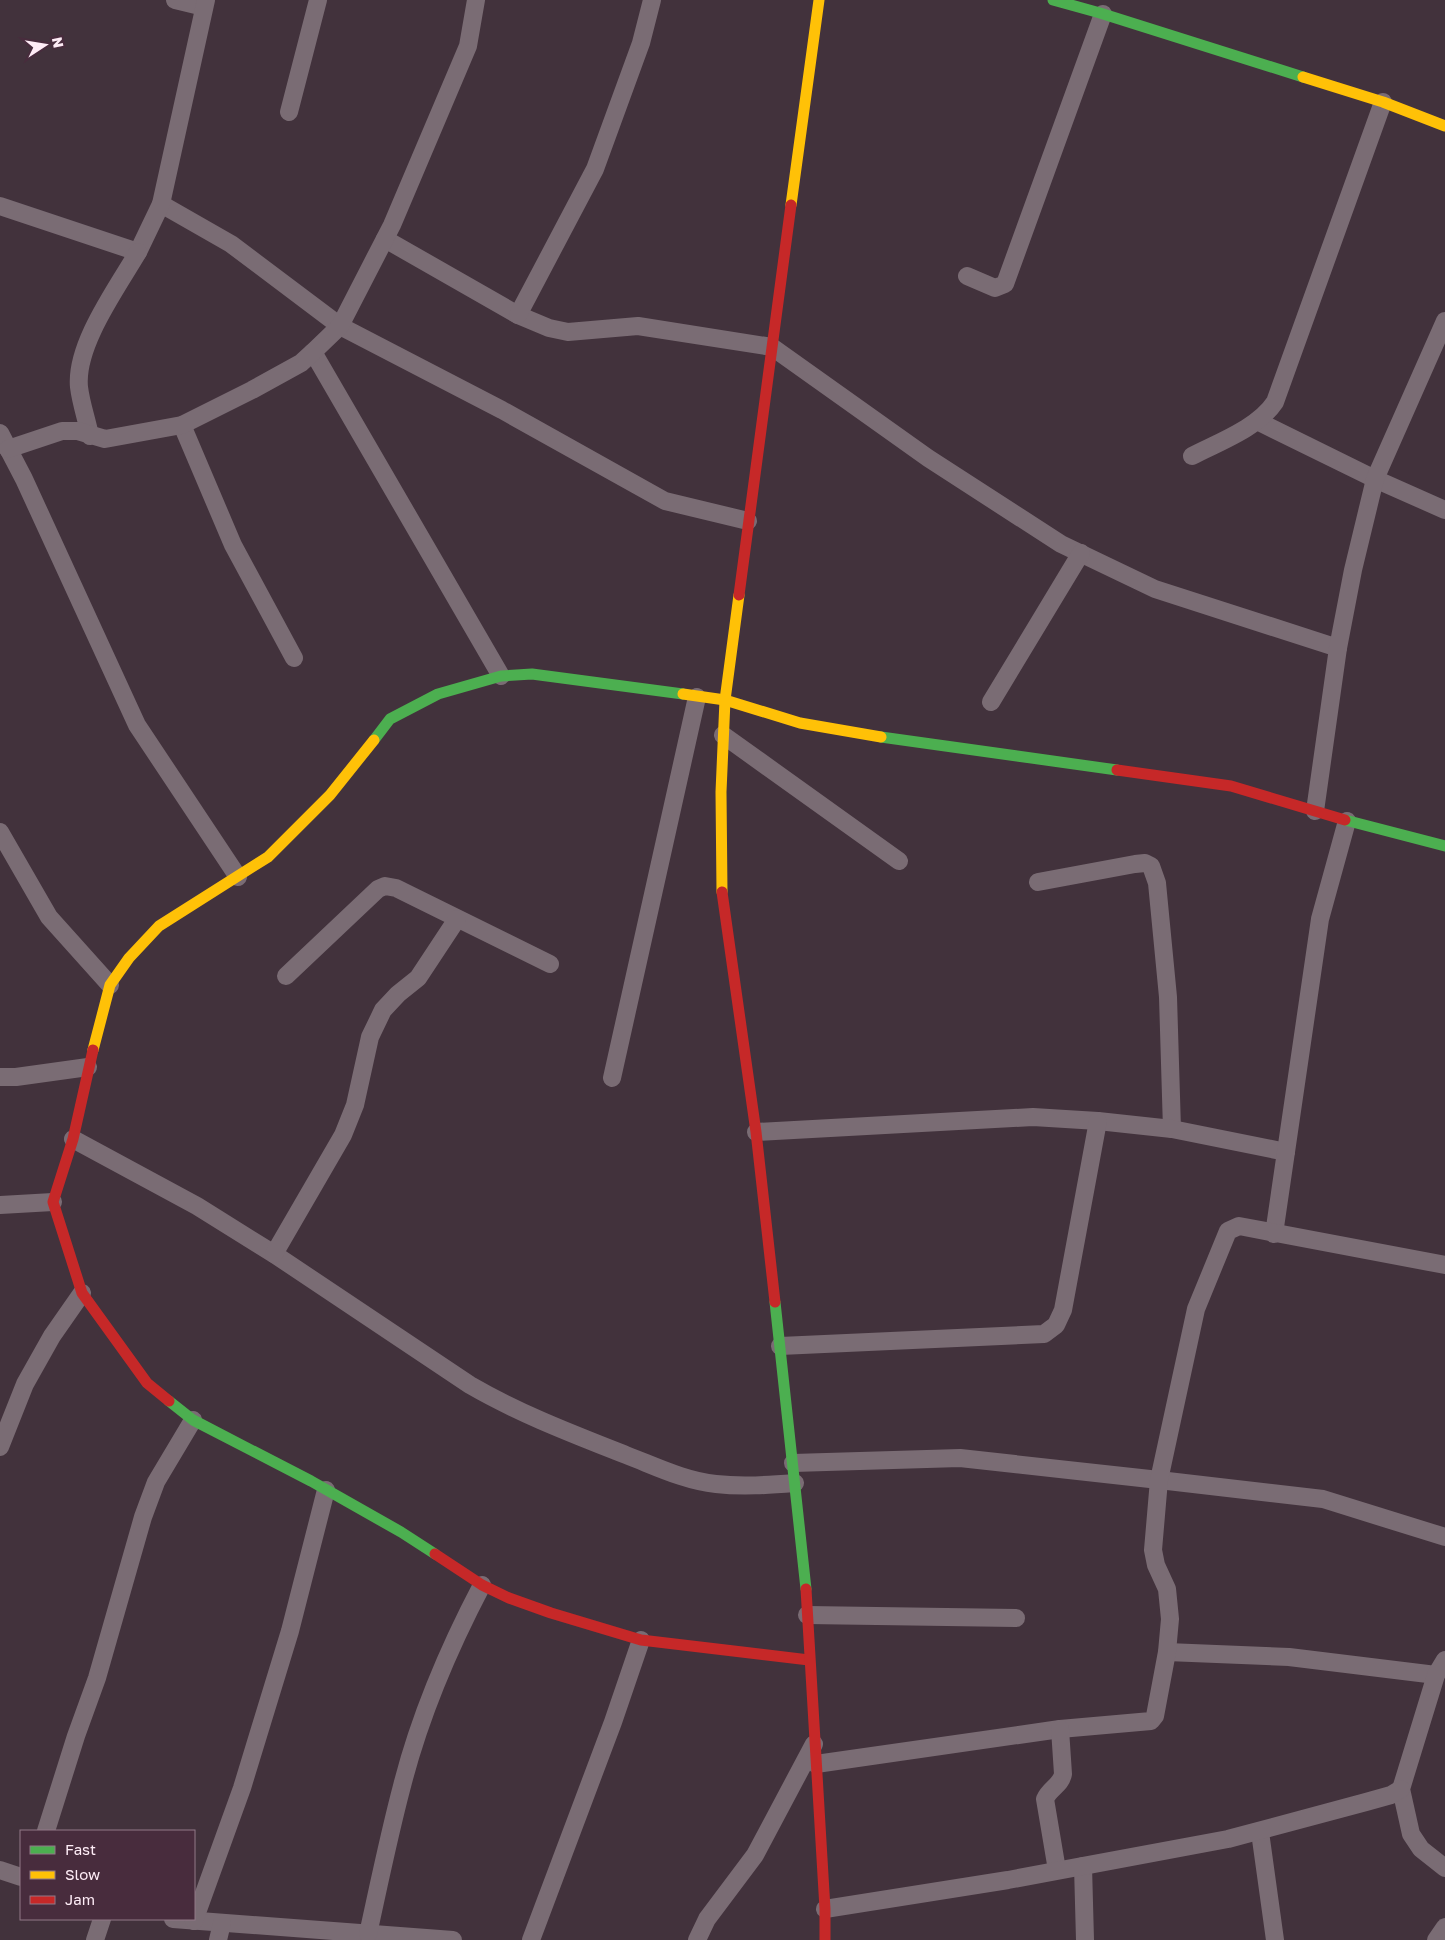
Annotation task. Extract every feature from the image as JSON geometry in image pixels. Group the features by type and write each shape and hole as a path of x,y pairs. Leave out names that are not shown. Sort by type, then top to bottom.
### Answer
{"street":[{"path":"90,436 79,387 81,361 89,336 138,252 161,204 205,3 175,0"},
{"path":"289,112 318,0"},
{"path":"8,449 62,431 78,431 104,439 182,425 301,363 313,352 340,326 385,239 468,46 476,0"},
{"path":"518,315 595,168 645,33 652,0"},
{"path":"819,0 725,700 722,900 756,1132 805,1568 825,1909 825,1940"},
{"path":"1053,0 1104,14 1383,102 1445,126"},
{"path":"967,276 995,288 1005,284 1104,14"},
{"path":"1192,456 1268,414 1275,402 1383,102"},
{"path":"161,204 231,244 340,326 502,410 665,501 748,521"},
{"path":"0,206 138,252"},
{"path":"385,239 518,315 548,328 568,332 638,326 772,347 928,458 1061,544 1155,589 1338,648"},
{"path":"1315,811 1338,648 1353,570 1375,479 1445,321"},
{"path":"313,352 502,676"},
{"path":"1257,421 1375,479 1445,510"},
{"path":"182,425 233,545 294,658"},
{"path":"0,433 136,725 238,877"},
{"path":"990,702 1081,553"},
{"path":"809,1660 642,1640 551,1613 509,1598 482,1585 401,1532 193,1420 147,1383 82,1293 53,1202 73,1139 88,1067 110,985 129,958 159,926 268,857 330,795 390,719 438,694 502,676 532,674 725,700 800,723 865,735 1230,786 1347,821 1445,846"},
{"path":"612,1078 698,697"},
{"path":"723,735 899,861"},
{"path":"1274,1234 1320,919 1347,821"},
{"path":"0,832 49,917 110,985"},
{"path":"1038,882 1135,864 1145,863 1151,866 1157,883 1168,997 1172,1129"},
{"path":"286,976 378,889 385,886 396,888 550,964"},
{"path":"274,1254 343,1135 355,1105 370,1037 383,1010 418,978 457,919"},
{"path":"0,1078 88,1067"},
{"path":"756,1132 1033,1117 1098,1120 1172,1129 1286,1152"},
{"path":"780,1346 1044,1334 1056,1326 1063,1310 1098,1120"},
{"path":"73,1139 197,1206 274,1254 498,1402 678,1475 714,1484 745,1486 795,1483"},
{"path":"0,1205 53,1202"},
{"path":"816,1764 1060,1729 1151,1721 1155,1716 1167,1652 1170,1619 1167,1589 1156,1565 1153,1550 1159,1480 1196,1310 1228,1231 1239,1226 1274,1234 1445,1262"},
{"path":"0,1447 25,1384 52,1336 82,1293"},
{"path":"46,1830 76,1736 97,1678 146,1509 156,1482 193,1420"},
{"path":"793,1463 960,1458 1159,1480 1323,1499 1445,1537"},
{"path":"195,1918 242,1788 263,1720 290,1631 326,1490"},
{"path":"368,1934 402,1784 424,1718 457,1631 482,1585"},
{"path":"807,1615 1016,1618"},
{"path":"531,1940 642,1640"},
{"path":"1167,1652 1289,1657 1441,1667 1400,1789 1412,1834 1421,1849 1445,1868"},
{"path":"1057,1870 1045,1799 1048,1792 1062,1780 1060,1729"},
{"path":"697,1940 707,1919 760,1846 815,1742"},
{"path":"825,1909 1083,1866 1228,1839 1260,1832 1391,1795 1400,1789"},
{"path":"1260,1832 1275,1940"},
{"path":"1083,1866 1085,1940"},
{"path":"0,1870 20,1878"},
{"path":"95,1940 102,1920"},
{"path":"184,1920 368,1934 386,1938 452,1940"},
{"path":"218,1940 222,1923"},
{"path":"1436,1940 1445,1927"}],"traffic: fast":[{"path":"1053,0 1303,77"},
{"path":"374,740 390,719 438,694 501,676 532,674 683,694"},
{"path":"881,737 1117,770"},
{"path":"1345,820 1445,846"},
{"path":"775,1302 806,1589"},
{"path":"169,1401 193,1420 311,1481 401,1532 435,1554"}],"traffic: slow":[{"path":"791,205 819,0"},
{"path":"1303,77 1383,102 1445,126"},
{"path":"722,892 721,792 725,700 739,595"},
{"path":"683,694 725,700 800,723 881,737"},
{"path":"93,1050 110,985 129,958 159,926 268,857 330,795 374,740"}],"traffic: jam":[{"path":"739,595 791,205"},
{"path":"1117,770 1231,786 1345,820"},
{"path":"722,892 756,1132 775,1302"},
{"path":"93,1050 73,1139 53,1202 82,1293 147,1383 169,1401"},
{"path":"435,1554 482,1585 509,1598 551,1613 641,1640 809,1660"},
{"path":"806,1589 825,1909 825,1940"}]}
